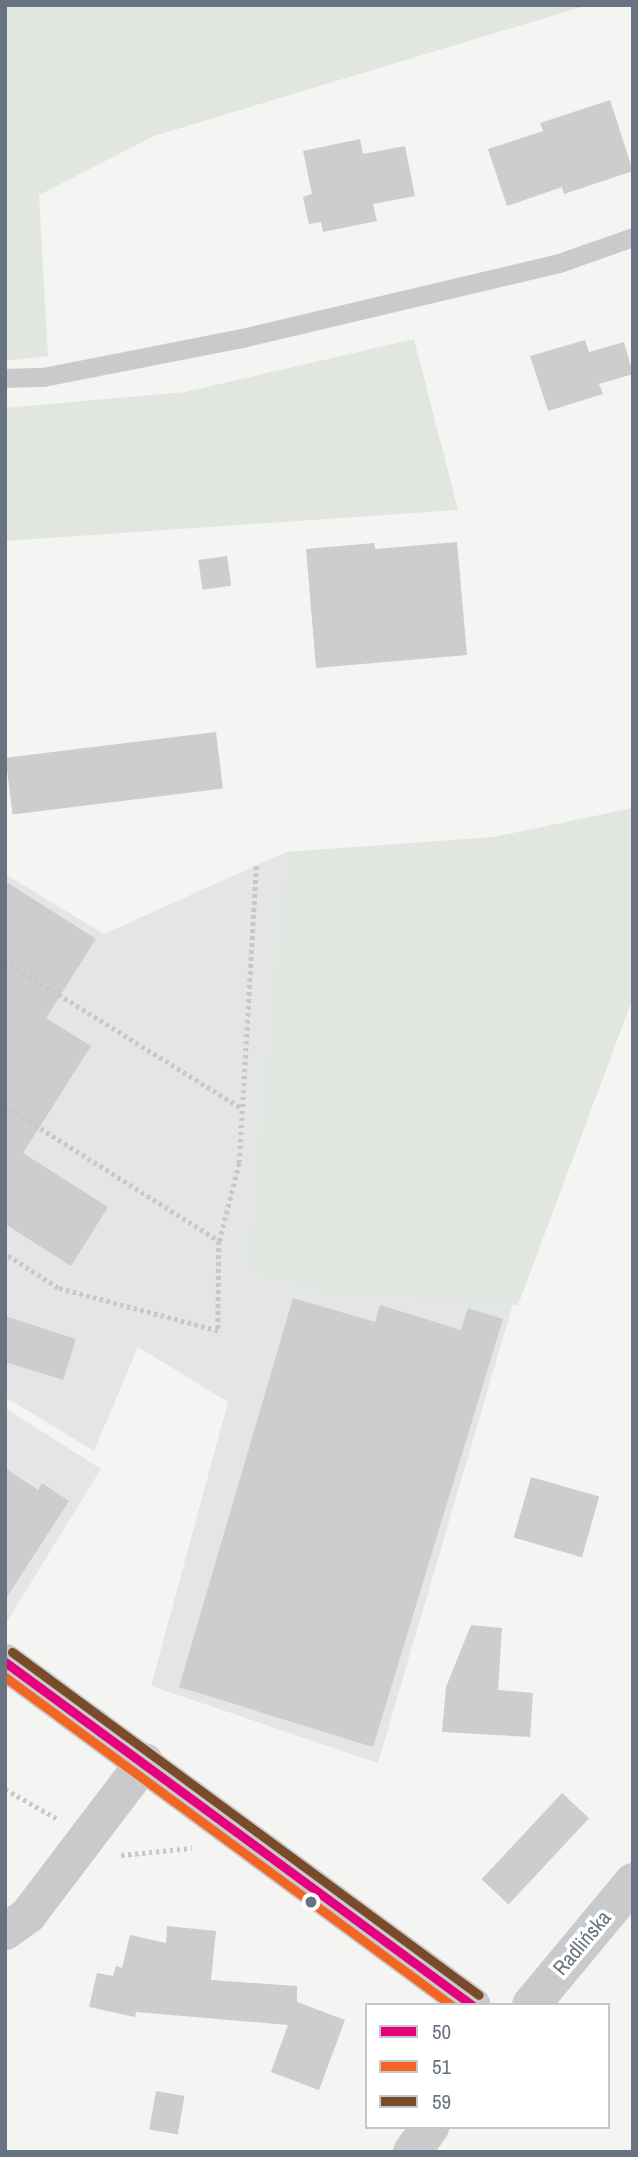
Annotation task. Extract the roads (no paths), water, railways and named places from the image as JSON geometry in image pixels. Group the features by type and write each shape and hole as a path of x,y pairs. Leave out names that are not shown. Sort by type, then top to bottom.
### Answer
{"street":[{"path":"5,1662 145,1761 469,2003"},
{"path":"5,1931 28,1914 145,1761"},
{"name":"Radlińska","path":"533,2003 633,1882"},
{"path":"412,2152 429,2129"}],"lane":[{"path":"5,379 43,377 242,338 559,263 633,237"}]}
